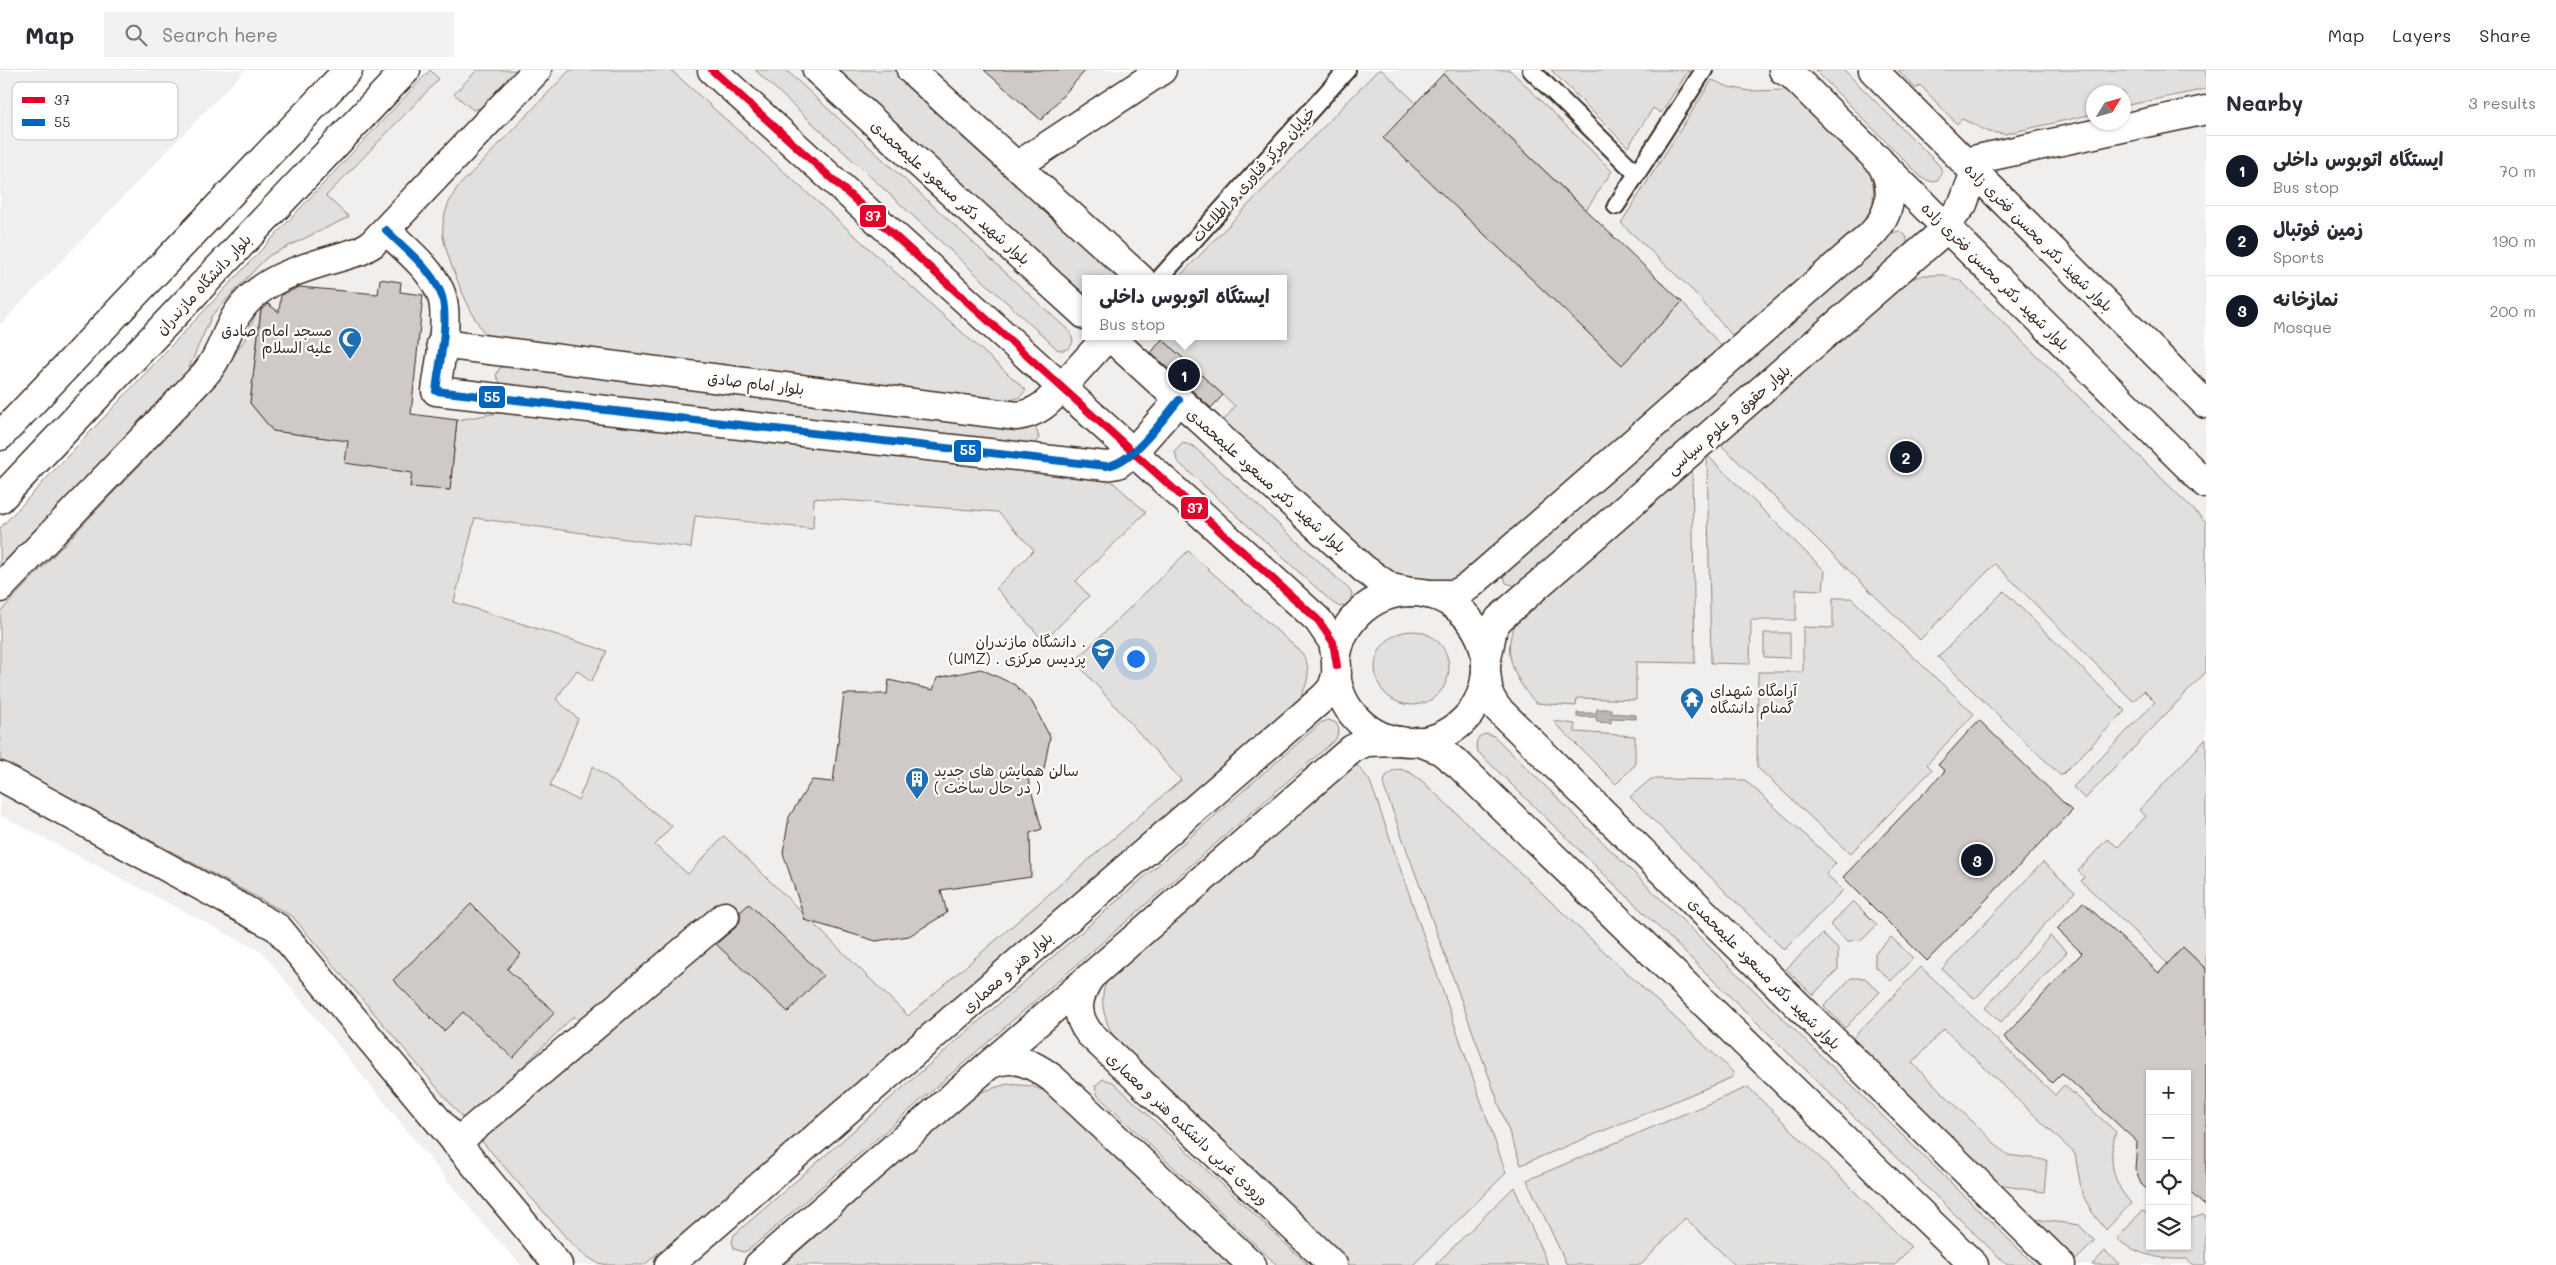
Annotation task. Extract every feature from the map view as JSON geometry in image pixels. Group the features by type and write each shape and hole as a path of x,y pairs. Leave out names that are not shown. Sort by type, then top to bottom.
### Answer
{"street":[{"path":"0,436 348,70"},
{"name":"بلوار دانشگاه مازندران","path":"0,499 406,70"},
{"path":"0,588 205,374 217,358 238,313 258,291 277,279 360,251 372,244 537,70"},
{"path":"712,70 1318,620 1333,642 1344,698 1357,718 1377,733 1440,750 1459,765 1974,1265"},
{"name":"بلوار شهید دکتر مسعود علیمحمدی","path":"817,70 1082,312"},
{"path":"911,70 1137,275"},
{"path":"1017,166 1162,70"},
{"name":"بلوار شهید دکتر محسن فخری زاده","path":"1783,70 1792,75 1878,159 2206,484"},
{"name":"بلوار شهیذ دکتر محسن فخری زاده","path":"1872,70 2206,404"},
{"path":"1969,167 2206,110"},
{"path":"1337,670 1339,649 1344,634 1359,614 1371,603 1386,596 1419,593 1456,594 1469,586 1870,236 1883,220 1891,197 1889,181 1878,159"},
{"name":"بلوار حقوق و علوم سیاسی","path":"1486,668 1492,628 1503,615 1946,227 1968,194 1969,167"},
{"path":"386,230 427,271 441,293 444,315 436,391 1106,466 1118,464 1133,452 1179,400"},
{"name":"بلوار امام صادق","path":"441,344 1017,416 1030,414 1042,408 1104,340"},
{"name":"بلوار شهید دکتر مسعود علیمحمدی","path":"1112,340 1364,569 1391,588 1419,593"},
{"path":"759,1265 1352,749 1366,742 1409,741 1441,736 1455,728 1467,716 1480,696 1486,668 1481,640 1468,619 1450,603 1419,593"},
{"name":"بلوار شهید دکتر مسعود علیمحمدی","path":"1486,668 1489,695 1497,708 2061,1265"},
{"name":"بلوار هنر و معماری","path":"669,1265 1325,696 1332,688 1337,670"},
{"path":"0,776 278,928 558,1265"},
{"path":"456,1143 725,916"},
{"name":"ورودی غربی دانشکده هنر و معماری","path":"1091,976 1083,988 1078,1003 1080,1018 1089,1033 1333,1265"},
{"path":"989,1064 998,1060 1016,1060 1035,1066 1052,1078 1252,1265"}],"lane":[{"name":"خیابان مرکز فناوری و اطلاعات","path":"1163,275 1347,70"},
{"path":"1531,70 1637,174"},
{"path":"1616,206 1704,70"}],"shaded area":[{"path":"0,70 245,70 178,140 178,82 12,82 12,140 178,140 0,325"},
{"name":"دانشگاه مازندران . (UMZ) . پردیس مرکزی","path":"430,70 2206,70 2206,1265 521,1265 483,1224 262,952 0,815 0,528"},
{"path":"430,70 439,79 326,196 349,217 270,255 262,262 212,315 187,372 0,567 0,528"},
{"path":"477,70 518,70 483,107 473,110 454,94"},
{"path":"570,70 671,70 1026,390 1020,397 1008,401 489,338 475,319 449,259 443,236 446,210 457,188"},
{"path":"755,70 786,70 1070,332 1073,341 1071,346 1065,350 1057,349"},
{"path":"830,70 896,70 1111,265 1117,275 1082,275 1082,297"},
{"path":"1378,70 1382,70 1416,103 1384,138 1622,365 1682,302 1726,351 1457,581 1401,585 1221,424 1235,406 1163,340 1287,340 1287,275 1181,275"},
{"path":"1447,70 1510,70 1612,171 1586,210 1443,74"},
{"path":"1551,70 1689,70 1661,113 1653,108 1628,147"},
{"path":"1815,70 1844,70 1938,164 1942,170 1939,179 1933,182 1923,179"},
{"path":"1898,70 2206,70 2206,89 2131,105 2131,85 2086,85 2086,116 2005,134 1989,132 1962,119 1957,124 1920,85 1916,89"},
{"path":"1712,80 1729,87 1749,91 1789,90 1870,170 1873,184 1871,212 1866,226 1737,341 1693,291 1621,223"},
{"path":"1899,231 1907,237 1907,247 1516,586 1506,583 1504,577 1507,568 1892,233"},
{"path":"1924,275 1944,275 1961,281 2206,522 2206,672 2085,799 2073,787 2155,702 2144,691 2133,701 1995,564 1920,640 1719,443 1911,279"},
{"path":"262,299 250,403 273,431 414,449 411,487 450,490 457,420 510,411 981,467 1108,478 1146,512 1076,581 1089,596 1044,641 996,588 1034,550 998,512 814,498 813,529 695,516 691,548 475,518 454,602 607,651 591,682 577,670 556,699 578,719 550,786 578,800 593,766 672,826 655,845 688,874 724,836 908,1016 1181,780 1075,661 1188,551 1302,653 1308,670 1306,686 1289,717 679,1243 675,1239 644,1265 608,1265 598,1263 586,1256 570,1242 479,1138 582,1025 574,1016 466,1122 292,916 0,760 0,612 211,390 245,339"},
{"path":"505,365 1029,426 1036,428 1039,438 1033,446 502,385 496,376 499,369"},
{"path":"1183,443 1193,446 1349,589 1352,594 1349,604 1340,607 1333,603 1177,461 1175,451"},
{"path":"1707,455 1825,571 1823,590 1796,589 1796,620 1751,620 1750,664 1711,663"},
{"path":"1692,468 1695,663 1636,662 1636,700 1577,698 1576,706 1536,703 1522,686 1512,666 1510,656 1511,634 1516,623"},
{"path":"2004,591 2125,711 2061,776 1938,657"},
{"path":"1833,598 1851,598 1974,714 1927,764 1932,770 1850,854 1757,767 1758,672 1803,672 1803,627 1833,628"},
{"path":"1412,631 1433,637 1443,647 1449,668 1443,689 1433,699 1412,705 1391,699 1381,689 1375,668 1381,647 1391,637"},
{"path":"1764,633 1790,633 1790,658 1764,657"},
{"path":"1597,709 1611,709 1611,713 1636,715 1636,719 1611,718 1611,723 1597,722 1596,717 1577,717 1577,713 1596,713"},
{"path":"1329,720 1336,723 1339,729 1336,739 750,1249 744,1252 734,1249 732,1242 734,1235 1322,722"},
{"path":"1553,721 1575,724 1575,732 1635,736 1635,765 1616,784"},
{"path":"1487,734 1494,736 2035,1265 2007,1265 1478,752 1477,740 1479,737"},
{"path":"2206,739 2206,969 2183,947 2168,964 2081,881 2084,877 2078,871 2107,839 2118,847 2146,816 2139,810"},
{"path":"1352,759 1370,781 1506,1173 1413,1265 1347,1265 1130,1062 1111,1031 1103,1008 1105,986 1111,975"},
{"path":"1400,769 1411,773 1421,780 1733,1072 1733,1077 1521,1165 1384,787 1388,775"},
{"path":"1651,779 1745,780 1836,863 1826,874 1843,890 1784,950 1630,797"},
{"path":"2043,862 2075,892 1975,999 1942,969"},
{"path":"1853,901 1877,925 1862,940 1847,941 1830,925"},
{"path":"1822,934 1838,949 1838,969 1813,995 1786,969"},
{"path":"2050,936 2067,952 2001,1022 1985,1008"},
{"path":"1891,937 1913,958 1891,981 1875,966 1875,953"},
{"path":"1921,967 2055,1095 2064,1085 2116,1132 2112,1151 2113,1170 2120,1188 2131,1203 2106,1230 2092,1212 2082,1194 2075,1154 1944,1029 1912,1063 2007,1155 2047,1160 2044,1192 1992,1184 1848,1043"},
{"path":"1851,978 1865,978 1880,992 1845,1028 1824,1006"},
{"path":"1103,1079 1113,1082 1308,1265 1277,1265 1098,1096 1095,1086"},
{"path":"1007,1084 1032,1086 1054,1095 1237,1265 783,1265 970,1100 984,1091"},
{"path":"1748,1087 1911,1247 1895,1265 1735,1265 1685,1218 1641,1265 1567,1265 1527,1180"},
{"path":"1514,1187 1548,1265 1435,1265"},
{"path":"2142,1211 2146,1213 2146,1250 2191,1250 2191,1219 2203,1215 2206,1217 2206,1265 2194,1265 2187,1259 2168,1259 2141,1253 2117,1239"},
{"path":"2027,1218 2079,1225 2095,1241 2073,1263"},
{"path":"2105,1251 2120,1265 2092,1265"}],"building":[{"path":"984,70 1086,70 1041,120"},
{"path":"1443,74 1682,302 1622,365 1383,138"},
{"path":"380,279 401,282 400,292 423,295 411,414 457,420 450,490 410,487 412,473 345,463 348,441 273,431 250,403 261,310 268,304 279,312 281,295 299,287 378,294"},
{"path":"1163,340 1223,395 1211,408 1151,353"},
{"name":"سالن همایش های جدید ( در حال ساخت )","path":"981,669 1015,685 1032,702 1050,737 1043,774 1028,779 1042,829 1030,833 1031,877 941,890 947,913 909,936 876,941 805,920 783,853 789,817 812,780 833,782 844,694 887,694 889,680 933,690 937,678"},
{"path":"1979,720 2072,811 1927,961 1843,877 1945,771 1938,765"},
{"path":"2083,902 2159,973 2183,947 2206,969 2206,1207 2191,1194 2191,1070 2146,1070 2146,1188 2141,1184 2135,1169 2137,1142 2062,1073 2052,1083 2004,1037 2082,953 2057,929"},
{"path":"471,904 521,954 507,969 555,1012 513,1058 463,1012 444,1031 393,980"},
{"path":"749,904 823,975 788,1012 716,944 735,928 740,921 740,912"}],"transit line":[{"name":"37","path":"712,70 1318,620 1333,642 1337,666"},
{"name":"55","path":"386,230 423,266 440,291 443,301 444,326 436,391 1106,466 1126,458 1136,450 1179,400"}],"place":[{"name":"مسجد امام صادق علیه السلام","path":"350,360"},
{"name":"ایستگاه اتوبوس داخلی","path":"1184,375"},
{"name":"زمین فوتبال","path":"1906,457"},
{"name":"دانشگاه مازندران . (UMZ) . پردیس مرکزی","path":"1103,671"},
{"name":"آرامگاه شهدای گمنام دانشگاه","path":"1692,720"},
{"name":"سالن همایش های جدید ( در حال ساخت )","path":"917,800"},
{"name":"نمازخانه","path":"1977,860"}]}
